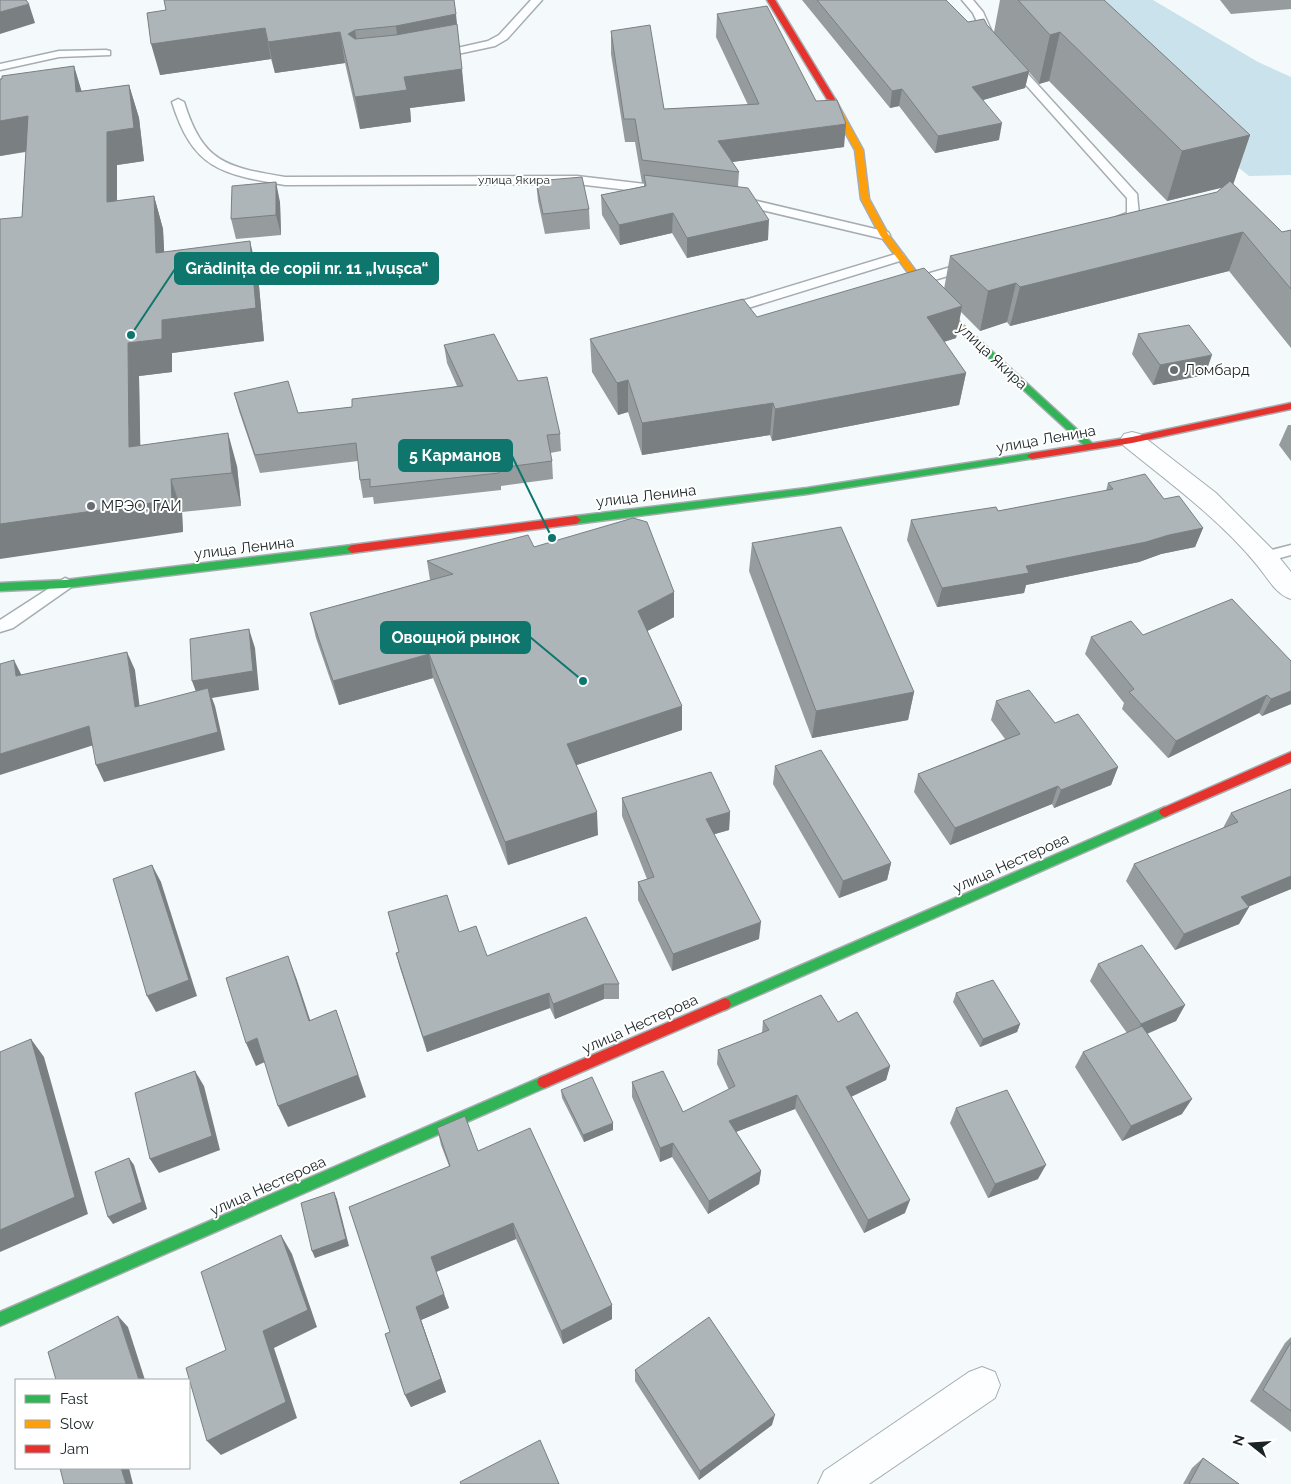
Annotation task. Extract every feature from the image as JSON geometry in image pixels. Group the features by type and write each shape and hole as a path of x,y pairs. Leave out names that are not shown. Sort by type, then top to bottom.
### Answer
{"street":[{"name":"улица Якира","path":"771,0 847,124 859,150 865,199 884,235 899,257 939,308 1090,446"},
{"name":"улица Ленина","path":"0,587 65,584 807,491 1132,440 1291,406"},
{"path":"1132,440 1207,499 1264,557 1291,590"},
{"name":"улица Нестерова","path":"0,1319 1291,757"},
{"path":"837,1484 982,1385"}],"lane":[{"path":"430,56 491,44 504,37 537,0"},
{"path":"967,0 978,12 989,38 1133,197 1133,215 1105,224"},
{"path":"0,67 58,54 106,53"},
{"name":"улица Якира","path":"178,102 184,127 198,149 222,167 254,176 286,181 577,180 678,192"},
{"path":"724,198 760,204 884,235"},
{"path":"711,315 899,257"},
{"path":"917,281 983,261"},
{"path":"1264,557 1291,550"},
{"path":"0,626 8,624 65,584"}],"shaded area":[{"path":"1081,0 1153,0 1258,62 1291,77 1291,175 1249,176 1229,160"}],"building":[{"path":"0,0 26,0 29,4 0,12"},
{"path":"164,0 454,0 456,14 396,26 355,30 348,34 355,39 396,35 457,24 462,69 404,77 407,90 355,97 340,32 268,42 265,28 151,44 147,13 166,10"},
{"path":"817,0 946,0 968,22 984,19 987,25 1029,71 972,87 1002,123 938,136 902,89 892,91"},
{"path":"1018,0 1104,0 1250,135 1182,151 1060,32 1050,35"},
{"path":"767,6 816,101 837,100 846,124 718,141 739,172 642,160 635,119 624,119 611,31 650,25 664,109 759,104 717,14"},
{"path":"74,66 76,92 129,85 134,128 107,132 107,202 154,196 156,253 250,241 256,308 162,320 162,339 128,343 129,447 228,433 232,473 171,479 172,500 0,524 0,219 22,217 28,116 0,121 0,79 2,79 2,76"},
{"path":"644,175 748,188 769,220 687,238 673,213 619,225 601,195 646,186"},
{"path":"582,177 589,209 543,214 536,181"},
{"path":"1230,181 1282,232 1291,230 1291,289 1243,232 1020,287 1016,283 988,291 950,256 1217,192"},
{"path":"276,182 276,215 231,219 232,186"},
{"path":"924,268 962,306 927,317 966,373 775,409 773,403 642,423 628,380 617,383 590,339 743,299 757,317"},
{"path":"1189,325 1212,355 1160,365 1138,334"},
{"path":"494,334 518,381 547,377 560,434 547,435 552,461 499,468 499,473 370,487 370,479 360,480 356,443 255,455 234,393 288,381 298,413 352,407 352,399 463,386 444,345"},
{"path":"1145,474 1164,499 1179,496 1203,528 1146,542 1026,566 1029,573 942,588 911,520 996,507 998,511 1113,489 1108,483"},
{"path":"633,518 647,522 674,592 638,611 682,706 567,744 597,812 505,842 429,654 333,681 310,613 453,574 427,561 528,535 534,547"},
{"path":"841,527 914,692 816,711 752,543"},
{"path":"1232,599 1291,661 1291,691 1271,699 1267,695 1176,741 1129,692 1134,689 1091,637 1131,621 1143,635"},
{"path":"249,629 253,671 192,681 190,639"},
{"path":"127,652 135,707 208,688 218,732 96,765 89,726 0,754 0,664 14,660 16,676"},
{"path":"1029,690 1055,723 1078,714 1118,767 1061,790 1058,786 955,828 918,774 1020,734 996,701"},
{"path":"821,750 891,863 843,881 775,766"},
{"path":"711,772 730,812 706,819 761,922 673,954 638,882 654,877 622,798"},
{"path":"1291,789 1291,876 1241,897 1249,907 1184,934 1134,864 1238,822 1231,813"},
{"path":"152,865 189,980 147,996 113,879"},
{"path":"447,895 459,932 476,926 487,956 586,917 619,984 604,984 553,1004 549,993 423,1037 396,953 399,952 388,912"},
{"path":"1142,945 1185,1005 1141,1024 1098,964"},
{"path":"288,956 309,1021 336,1010 358,1075 278,1106 257,1038 246,1043 226,978"},
{"path":"993,980 1020,1024 983,1039 956,993"},
{"path":"821,995 838,1022 857,1012 890,1066 846,1087 910,1200 868,1220 797,1095 729,1121 761,1171 709,1201 673,1143 660,1148 632,1082 663,1071 683,1112 735,1086 718,1050 769,1030 763,1021"},
{"path":"1142,1026 1192,1099 1131,1126 1083,1052"},
{"path":"31,1039 75,1197 0,1230 0,1052"},
{"path":"195,1071 212,1136 150,1159 135,1093"},
{"path":"592,1077 613,1123 583,1135 561,1090"},
{"path":"1007,1090 1046,1165 995,1184 956,1108"},
{"path":"465,1116 478,1151 530,1128 612,1305 561,1331 513,1223 431,1257 444,1294 416,1307 441,1379 405,1395 385,1334 390,1332 349,1207 450,1166 437,1128"},
{"path":"129,1158 142,1202 108,1217 95,1172"},
{"path":"334,1192 346,1239 312,1251 301,1203"},
{"path":"281,1235 308,1310 263,1331 286,1402 207,1441 186,1368 226,1350 201,1272"},
{"path":"118,1316 139,1379 56,1379 48,1352"},
{"path":"709,1317 775,1415 700,1471 635,1370"},
{"path":"1291,1342 1291,1411 1263,1390"},
{"path":"540,1440 559,1484 461,1484 460,1482"},
{"path":"1203,1458 1239,1484 1189,1484"},
{"path":"60,1469 121,1469 126,1484 64,1484"}],"traffic: fast":[{"path":"982,347 1090,446"},
{"path":"576,520 807,491 1032,456"},
{"path":"0,587 65,584 352,549"},
{"path":"725,1004 1165,812"},
{"path":"0,1319 544,1082"}],"traffic: slow":[{"path":"831,99 859,150 865,199 884,235 939,308 982,347"}],"traffic: jam":[{"path":"771,0 831,99"},
{"path":"1032,456 1132,440 1291,406"},
{"path":"352,549 576,520"},
{"path":"1165,812 1291,757"},
{"path":"544,1082 725,1004"}],"place":[{"name":"Grădinița de copii nr. 11 „Ivușca“","path":"131,335"},
{"name":"Ломбард","path":"1174,370"},
{"name":"МРЭО, ГАИ","path":"91,506"},
{"name":"5 Карманов","path":"552,538"},
{"name":"Овощной рынок","path":"583,681"}]}
